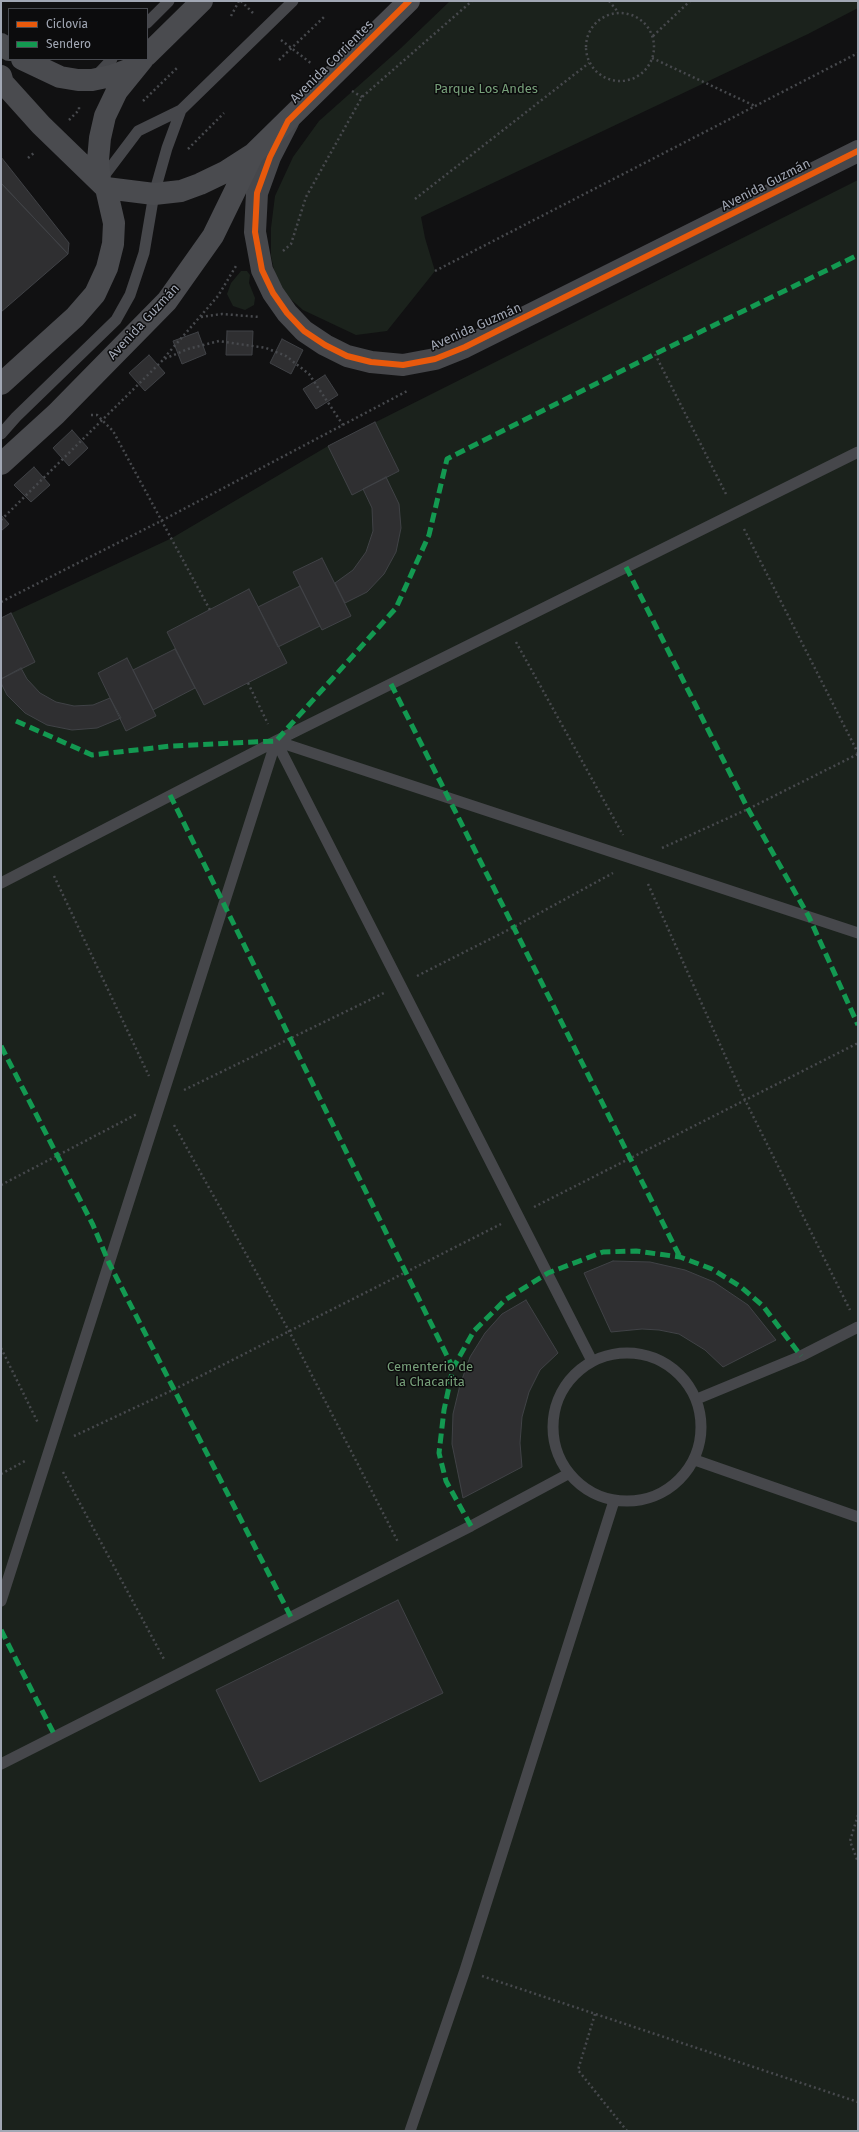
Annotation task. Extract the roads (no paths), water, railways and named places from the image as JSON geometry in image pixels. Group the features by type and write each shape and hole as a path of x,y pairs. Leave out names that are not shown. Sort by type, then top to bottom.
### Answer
{"main road":[{"path":"148,54 202,1"},
{"name":"Avenida Corrientes","path":"103,185 154,194 181,191 225,172 253,154 409,1"},
{"path":"24,60 60,77 85,80 141,61"},
{"path":"1,384 75,317 95,294 107,268 113,244 114,223 103,185 98,160 100,138 105,116 117,91 141,61"},
{"path":"1,76 3,83 40,124 103,185"},
{"name":"Avenida Guzmán","path":"1,464 56,414 167,301 213,236 253,154"}],"street":[{"name":"Avenida Guzmán","path":"288,121 270,157 257,193 255,232 262,270 273,293 287,313 304,331 325,345 347,356 371,362 403,365 435,360 466,347 858,151"}],"lane":[{"path":"148,22 169,1"},
{"path":"103,185 138,131 181,110 293,1"},
{"path":"85,80 111,60"},
{"path":"1,434 16,417 116,320 130,296 139,268 154,194 167,148 181,110"},
{"path":"1,883 276,741 858,452"},
{"path":"276,741 858,933"},
{"path":"276,741 592,1361"},
{"path":"1,1601 276,741"},
{"path":"697,1399 801,1356 858,1327"},
{"path":"632,1352 639,1354 671,1366 697,1399 703,1430 695,1460 661,1495 614,1501 589,1492 568,1474 552,1434 561,1392 592,1361 632,1352"},
{"path":"695,1460 858,1517"},
{"path":"1,1764 407,1559 568,1474"},
{"path":"410,2131 465,1970 614,1501"}],"park label":[{"name":"Parque Los Andes","path":"486,89"},
{"name":"Cementerio de la Chacarita","path":"430,1374"}]}
